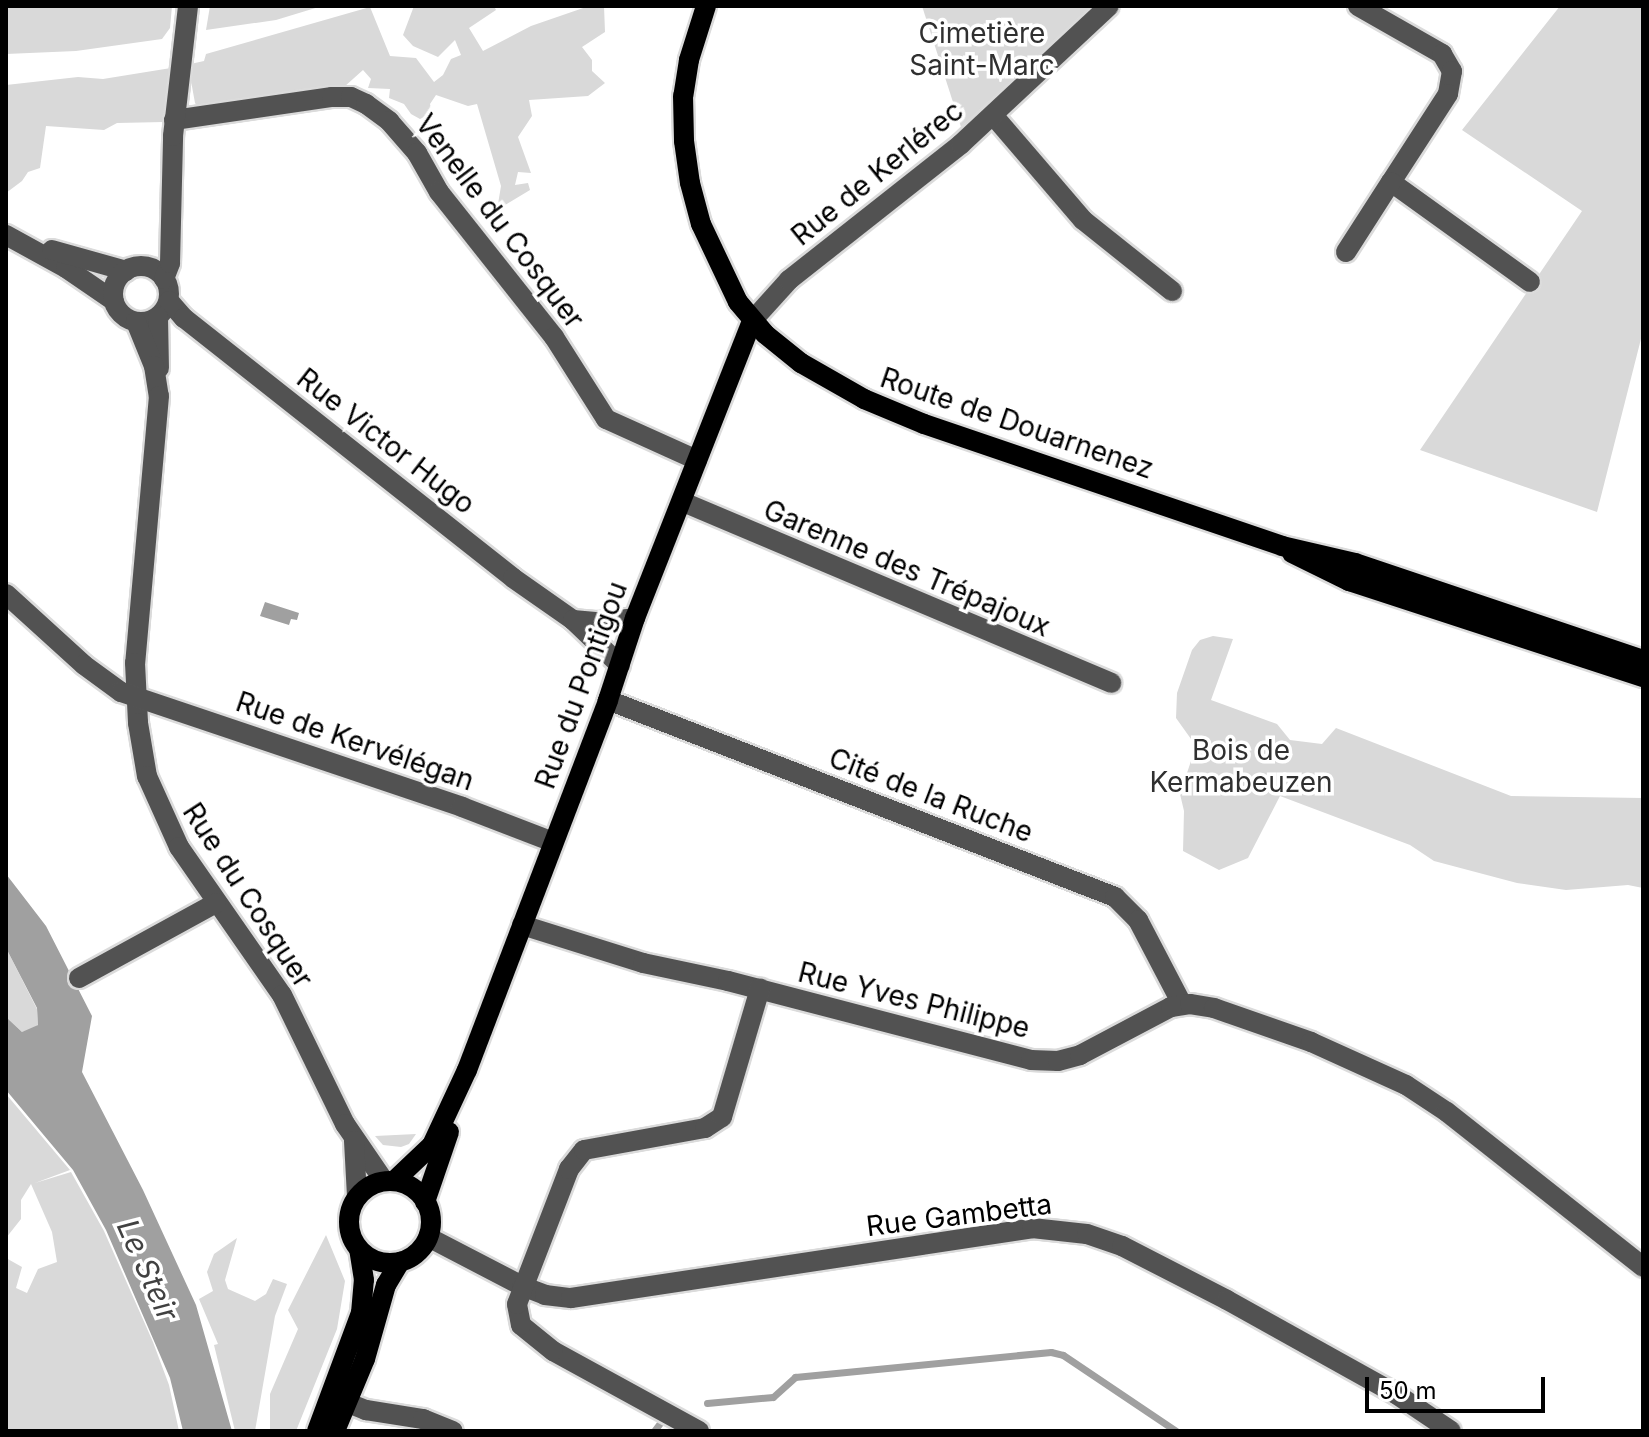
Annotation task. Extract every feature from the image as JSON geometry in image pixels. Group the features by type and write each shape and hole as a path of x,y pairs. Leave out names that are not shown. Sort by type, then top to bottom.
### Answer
{"main road":[{"name":"Route de Douarnenez","path":"706,6 685,82 686,162 705,232 731,290 752,321 780,347 819,374 898,414 1282,546 1370,568 1643,660"},
{"name":"Rue du Pontigou","path":"389,1181 432,1145 467,1070 608,700 635,618 752,321"},
{"name":"Route de Douarnenez","path":"1282,546 1311,565 1349,581 1643,677"},
{"name":"Rue du Pontigou","path":"425,1202 461,1098 467,1070"},
{"path":"317,1431 339,1399 372,1340 386,1285 400,1262 416,1253 428,1237 431,1224 425,1202 411,1187 389,1181 367,1187 357,1197 349,1220 350,1232 359,1250 364,1280 361,1313 339,1399 335,1431"},
{"path":"359,1250 379,1262 400,1262"}],"street":[{"path":"6,235 29,246 114,301 122,315 136,322 163,309 164,279 170,263 168,231 174,120 188,6"},
{"name":"Rue de Kerlérec","path":"752,321 789,280 993,115 1109,6"},
{"path":"1346,252 1453,82 1452,71 1442,54 1358,6"},
{"name":"Venelle du Cosquer","path":"174,120 332,97 351,97 366,104 389,121 417,153 439,192 554,337 606,419 697,460"},
{"path":"993,115 1083,220 1172,291"},
{"path":"1391,182 1530,282"},
{"path":"114,301 115,284 135,269 168,231"},
{"path":"29,246 135,269 164,279"},
{"name":"Rue du Cosquer","path":"163,309 157,380 157,436 137,642 136,699 143,758 154,798 179,847 282,995 354,1141 389,1181"},
{"name":"Rue Victor Hugo","path":"163,309 184,318 513,578 573,620 620,665"},
{"name":"Rue du Cosquer","path":"136,322 157,380"},
{"name":"Garenne des Trépajoux","path":"683,502 1111,683"},
{"name":"Rue de Kervélégan","path":"6,594 84,665 112,687 136,699 462,807 553,842"},
{"path":"573,620 598,622 635,618"},
{"name":"Cité de la Ruche","path":"608,700 1115,897 1138,920 1182,1004"},
{"path":"79,978 216,903"},
{"name":"Rue Yves Philippe","path":"522,925 643,963 760,989 1013,1056 1047,1061 1080,1055 1161,1010 1182,1004"},
{"path":"699,1431 573,1364 526,1331 517,1309 522,1286 569,1169 584,1150 705,1128 722,1117 760,989"},
{"path":"1182,1004 1214,1008 1284,1031 1406,1085 1447,1112 1643,1267"},
{"name":"Rue du Cosquer","path":"354,1141 357,1197"},
{"name":"Rue Gambetta","path":"428,1237 522,1286 556,1297 584,1298 1032,1228 1067,1230 1102,1238 1145,1256 1386,1388 1451,1431"},
{"path":"339,1399 375,1412 423,1419 453,1431"}],"green space":[{"path":"6,6 172,6 170,28 162,39 76,51 6,54"},
{"path":"210,6 322,6 276,20 206,30"},
{"path":"414,6 494,6 496,10 469,28 483,51 531,26 589,6 604,6 605,32 582,47 592,60 592,71 605,83 588,96 529,100 532,116 518,137 531,173 518,172 515,185 528,183 530,190 497,210 501,186 477,104 468,106 436,95 430,104 432,113 420,119 411,114 404,104 389,98 390,89 368,88 371,79 363,70 344,87 201,111 195,103 191,81 185,81 186,65 204,61 206,54 370,7 390,56 416,58 434,82 443,75 451,59 461,55 455,40 438,57 413,46 403,35"},
{"name":"Cimetière Saint-Marc","path":"922,6 1093,6 961,127"},
{"path":"1560,6 1643,6 1643,331 1597,512 1420,450 1582,211 1462,130"},
{"path":"171,68 164,122 117,123 104,130 46,126 40,168 28,172 6,193 6,85 78,77 103,79"},
{"name":"Bois de Kermabeuzen","path":"1213,636 1233,639 1211,700 1277,724 1290,740 1322,744 1336,728 1511,796 1643,798 1643,888 1628,885 1566,890 1517,883 1434,861 1410,845 1280,796 1248,858 1219,870 1183,851 1184,811 1180,794 1196,746 1176,718 1177,693 1192,650 1200,640"},
{"path":"6,948 37,1009 38,1025 29,1031 22,1032 6,1017"},
{"path":"6,1094 70,1170 35,1183 71,1172 104,1231 153,1342 169,1385 179,1431 6,1431 6,1258 22,1267 16,1288 27,1293 38,1269 57,1262 52,1232 31,1184 21,1200 21,1219 6,1238"},
{"path":"416,1134 409,1144 401,1147 383,1145 375,1136"},
{"path":"326,1235 345,1281 337,1329 296,1431 270,1431 270,1394 298,1329 288,1310"},
{"path":"237,1238 225,1280 228,1289 255,1301 266,1294 273,1279 287,1284 275,1316 255,1431 235,1431 214,1345 218,1344 199,1299 213,1291 207,1272 214,1254"}],"water":[{"path":"265,602 299,613 297,620 291,619 289,625 260,616"},
{"name":"Le Steir","path":"6,874 46,926 92,1016 82,1072 143,1190 196,1305 232,1431 183,1431 170,1378 106,1230 73,1170 6,1090 6,1017 22,1032 38,1025 37,1008 6,948"}],"waterway":[{"path":"707,1403 773,1397 795,1377 1051,1352 1063,1355 1176,1431"},
{"path":"654,1431 660,1423"}]}
